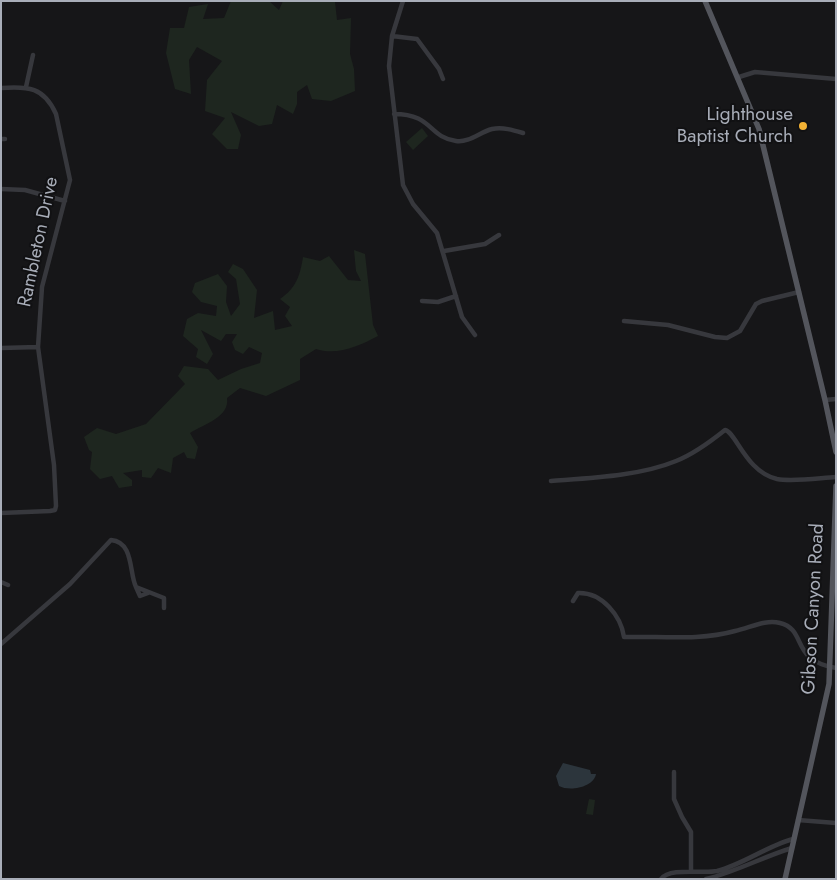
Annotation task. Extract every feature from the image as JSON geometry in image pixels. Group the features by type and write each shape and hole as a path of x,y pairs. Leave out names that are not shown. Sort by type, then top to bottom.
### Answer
{"main road":[{"path":"705,1 739,77 759,129 836,452"},
{"name":"Gibson Canyon Road","path":"785,879 833,668 836,486"}],"street":[{"path":"402,1 392,36 389,66 403,185 413,204 437,233 444,251 462,317 476,335"},
{"path":"392,36 417,39 439,69 442,79"},
{"path":"1,88 26,87 33,55"},
{"path":"739,77 755,72 836,79"},
{"name":"Rambleton Drive","path":"1,513 50,511 55,510 56,506 54,465 38,347 42,287 65,201 69,175 56,114 44,96 26,87"},
{"path":"394,114 419,117 442,137 455,141 462,142 491,129 507,129 523,133"},
{"path":"1,189 25,190 65,201"},
{"path":"444,251 485,244 499,235"},
{"path":"624,321 668,325 715,337 727,338 740,332 756,304 799,292"},
{"path":"422,301 443,301 456,296"},
{"path":"1,348 38,347"},
{"path":"825,400 836,399"},
{"path":"551,481 639,472 670,463 715,440 725,430 729,431 734,437 737,446 750,463 757,469 777,478 836,477"},
{"path":"1,644 70,584 107,542 114,540 129,555 136,587 164,598 164,608"},
{"path":"1,582 8,585"},
{"path":"573,600 578,593 584,593 605,604 622,624 624,637 698,637 735,632 763,623 779,622 796,634 802,651 811,660 833,668"},
{"path":"674,772 674,799 691,832 691,871"},
{"path":"798,820 836,822"},
{"path":"661,879 664,875 691,871 719,871 776,844 793,839"},
{"path":"706,879 750,866 776,852 792,848"}],"shaded area":[{"path":"231,1 269,1 279,10 283,1 335,2 337,20 351,18 350,54 354,69 355,91 331,101 312,99 307,85 297,92 297,104 293,114 277,105 272,124 259,126 231,112 241,135 238,149 227,149 212,134 225,118 205,111 207,80 222,61 197,47 189,60 191,94 175,89 166,53 170,28 184,28 189,7 208,4 203,19 224,18"},
{"path":"422,128 428,136 413,150 406,142"},
{"path":"354,250 365,254 373,325 378,336 340,351 316,349 300,359 300,380 266,396 240,388 227,398 227,405 220,415 190,433 198,447 195,459 187,458 184,452 173,458 171,473 158,468 151,478 142,477 142,470 123,473 132,480 132,486 119,488 112,476 100,479 90,469 92,452 89,450 84,437 97,428 116,434 146,424 185,384 178,376 184,366 208,369 218,380 241,369 260,363 262,353 249,347 243,354 235,350 232,342 237,334 226,334 221,341 201,330 213,354 207,364 196,357 198,349 183,336 187,319 198,313 216,316 217,306 201,302 192,292 195,283 218,274 227,286 226,302 231,316 240,304 236,279 228,272 233,264 243,269 257,290 254,318 273,311 275,330 292,326 285,316 290,307 280,299 294,286 303,257 320,261 329,256 348,280 361,281 356,271"},
{"path":"563,763 590,770 591,774 596,774 591,782 586,785 564,788 559,786 556,776"},
{"path":"589,799 595,800 593,815 586,814"}],"place":[{"name":"Lighthouse Baptist Church","path":"803,126"}]}
